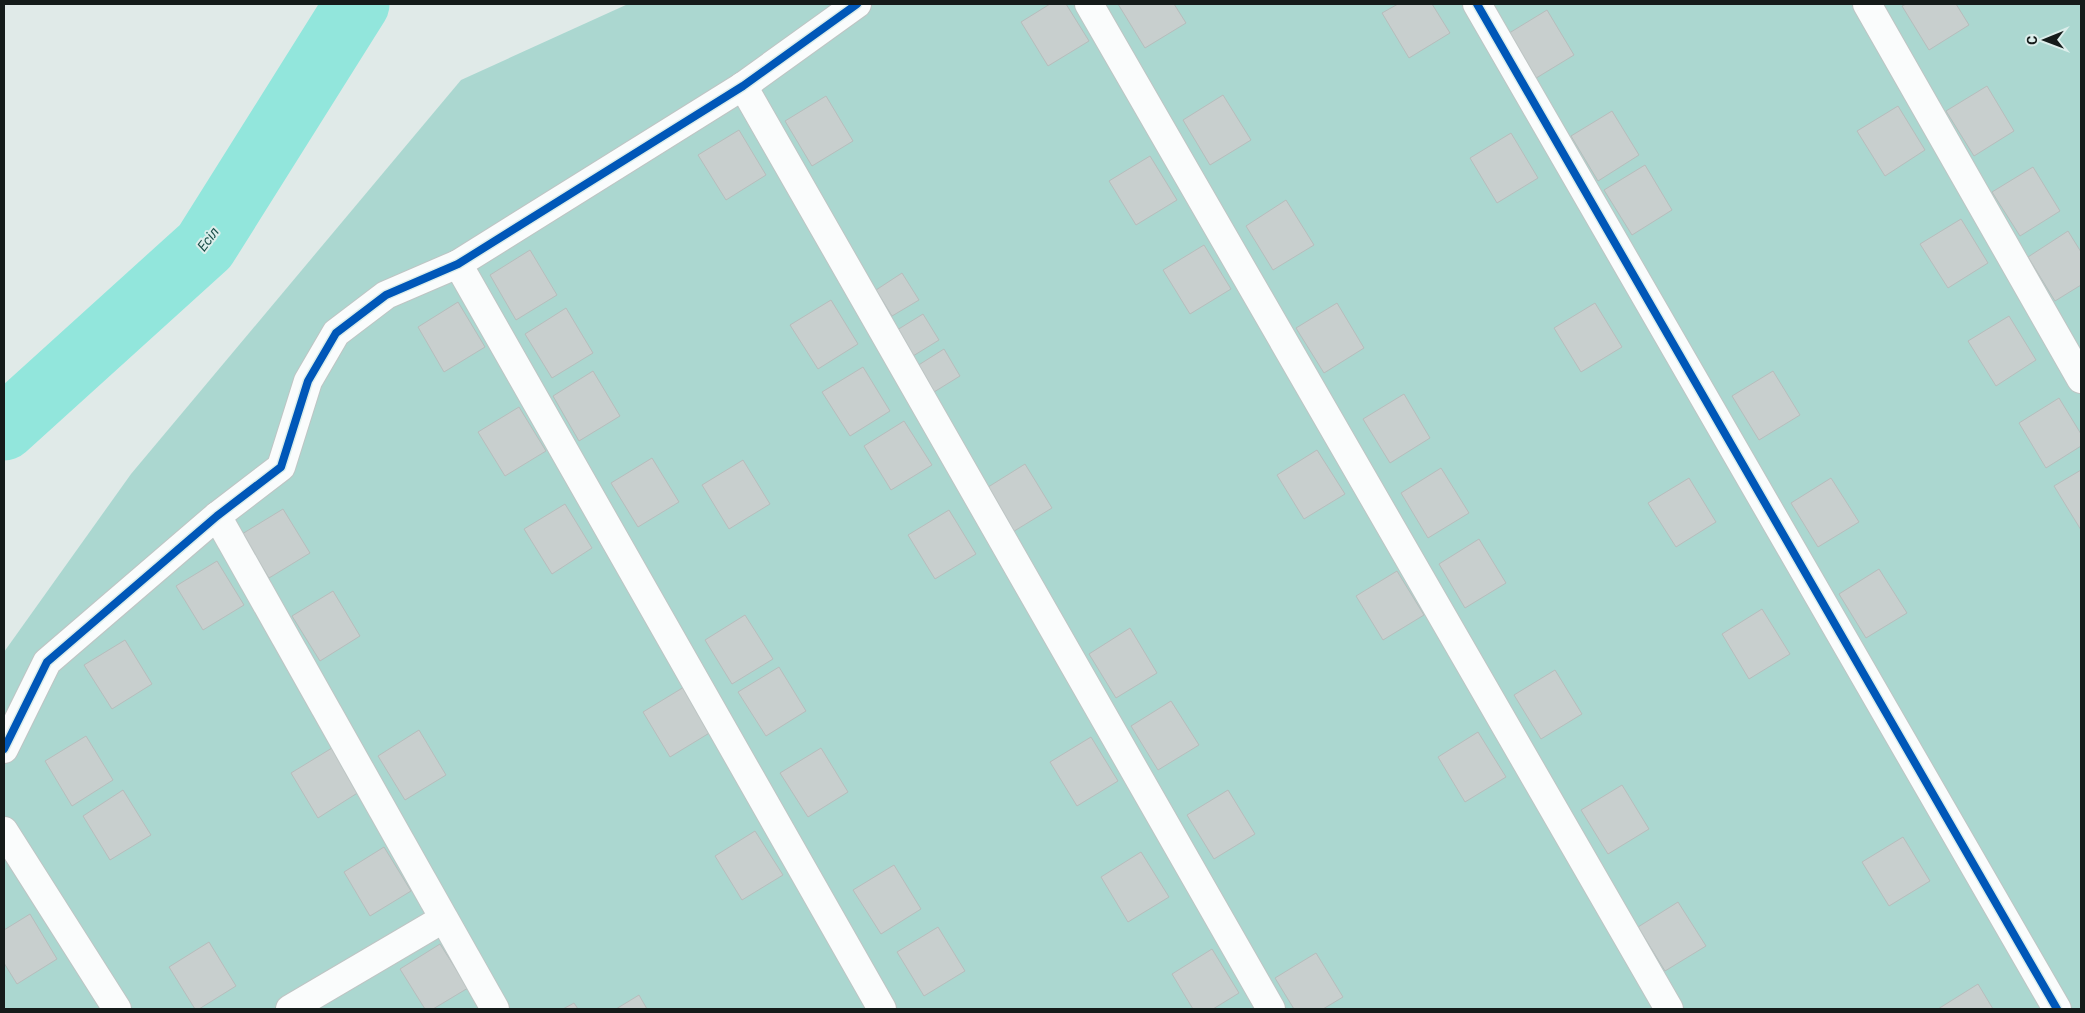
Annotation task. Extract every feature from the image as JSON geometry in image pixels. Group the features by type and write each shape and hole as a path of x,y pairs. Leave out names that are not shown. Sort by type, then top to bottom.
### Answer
{"street":[{"path":"4,748 47,662 217,516 281,467 308,381 336,333 386,295 458,264 743,86 857,4"},
{"path":"1089,4 1669,1009"},
{"path":"1477,4 2057,1009"},
{"path":"1867,4 2081,379"},
{"path":"743,86 1271,1009"},
{"path":"458,264 882,1009"},
{"path":"217,516 495,1009"},
{"path":"4,831 117,1009"},
{"path":"290,1009 443,919"}],"shaded area":[{"path":"628,4 2081,4 2081,1009 4,1009 4,652 131,474 461,80"}],"building":[{"path":"1050,4 1066,4 1089,41 1048,66 1021,22"},
{"path":"1118,4 1174,4 1186,23 1145,48"},
{"path":"1398,4 1432,4 1450,33 1409,58 1382,13"},
{"path":"1906,4 1956,4 1969,25 1929,50 1902,6"},
{"path":"1547,10 1574,55 1533,80 1506,35"},
{"path":"1987,86 2014,131 1974,156 1946,111"},
{"path":"1223,95 1251,140 1210,165 1183,120"},
{"path":"826,96 853,141 812,166 785,121"},
{"path":"1898,106 1925,150 1885,176 1857,131"},
{"path":"1612,111 1639,155 1598,181 1571,136"},
{"path":"739,130 766,175 726,200 698,155"},
{"path":"1511,133 1538,178 1497,203 1470,158"},
{"path":"1150,156 1177,200 1136,225 1109,181"},
{"path":"1645,165 1672,210 1632,235 1604,190"},
{"path":"2033,167 2060,211 2020,236 1992,192"},
{"path":"1286,200 1314,245 1273,270 1246,226"},
{"path":"1961,219 1988,263 1948,288 1920,244"},
{"path":"2068,231 2081,252 2081,285 2055,301 2028,257"},
{"path":"1204,245 1231,289 1190,314 1163,270"},
{"path":"530,250 557,295 516,320 490,275"},
{"path":"902,273 919,300 892,316 876,290"},
{"path":"831,300 858,344 818,369 790,325"},
{"path":"458,302 485,347 444,372 418,327"},
{"path":"1337,303 1364,348 1324,373 1296,328"},
{"path":"1595,303 1622,347 1581,372 1554,328"},
{"path":"566,308 593,353 552,378 525,334"},
{"path":"923,314 939,340 913,356 897,330"},
{"path":"2009,316 2036,360 1996,386 1968,341"},
{"path":"944,349 960,376 934,392 917,366"},
{"path":"863,367 890,411 850,436 822,392"},
{"path":"593,371 620,416 579,441 553,396"},
{"path":"1773,371 1800,415 1759,440 1732,396"},
{"path":"1404,394 1430,438 1390,463 1363,419"},
{"path":"2059,398 2081,434 2081,446 2046,468 2019,423"},
{"path":"519,407 546,451 505,476 478,432"},
{"path":"904,421 932,465 891,490 864,446"},
{"path":"1317,450 1345,494 1304,519 1277,475"},
{"path":"652,458 679,502 638,527 611,483"},
{"path":"743,460 770,504 729,529 702,485"},
{"path":"1025,464 1052,508 1011,533 985,489"},
{"path":"1441,468 1469,513 1428,538 1401,493"},
{"path":"2081,470 2081,530 2054,486"},
{"path":"1689,478 1716,522 1676,547 1648,503"},
{"path":"1831,478 1859,522 1818,547 1791,503"},
{"path":"565,504 592,548 552,574 524,529"},
{"path":"283,509 310,553 269,578 242,534"},
{"path":"949,510 976,554 935,579 908,535"},
{"path":"1479,539 1506,583 1465,608 1439,564"},
{"path":"217,561 244,605 203,630 176,586"},
{"path":"1879,569 1907,613 1866,638 1839,594"},
{"path":"1397,571 1424,615 1383,640 1356,596"},
{"path":"333,591 360,636 320,661 292,616"},
{"path":"1762,609 1790,654 1749,679 1722,634"},
{"path":"745,615 773,659 732,684 705,640"},
{"path":"1130,628 1157,673 1116,698 1089,654"},
{"path":"125,640 152,684 112,709 84,665"},
{"path":"779,667 806,711 766,736 738,692"},
{"path":"1555,670 1582,714 1541,739 1514,695"},
{"path":"684,687 711,732 670,757 643,712"},
{"path":"1171,701 1199,745 1158,770 1131,726"},
{"path":"419,730 446,775 405,800 378,756"},
{"path":"1478,732 1506,777 1465,802 1438,757"},
{"path":"86,736 113,780 72,806 45,761"},
{"path":"1091,737 1118,781 1077,806 1050,762"},
{"path":"332,748 359,792 318,818 291,773"},
{"path":"821,748 848,792 808,817 780,773"},
{"path":"1622,785 1649,829 1608,854 1581,810"},
{"path":"123,790 151,835 110,860 83,816"},
{"path":"1228,790 1255,834 1214,859 1187,815"},
{"path":"755,831 783,875 742,900 715,856"},
{"path":"1903,837 1930,881 1889,906 1862,862"},
{"path":"384,847 411,891 370,916 344,872"},
{"path":"1141,852 1169,897 1128,922 1101,877"},
{"path":"894,865 921,909 881,934 853,890"},
{"path":"1678,902 1706,946 1665,971 1638,927"},
{"path":"30,914 57,959 17,984 4,963 4,930"},
{"path":"938,927 965,971 924,996 897,952"},
{"path":"209,942 236,986 199,1009 195,1009 169,967"},
{"path":"440,944 468,988 433,1009 425,1009 400,969"},
{"path":"1212,949 1239,993 1213,1009 1193,1009 1172,974"},
{"path":"1316,953 1343,997 1323,1009 1294,1009 1275,978"},
{"path":"1978,984 1993,1009 1938,1009"},
{"path":"639,995 647,1009 616,1009"},
{"path":"574,1003 578,1009 563,1009"}],"waterway":[{"name":"Есіл","path":"4,428 205,246 357,4"}],"cycle path":[{"path":"4,749 47,662 217,516 281,467 308,381 336,333 386,295 458,264 743,86 857,4"},
{"path":"1477,4 2057,1009"}]}
